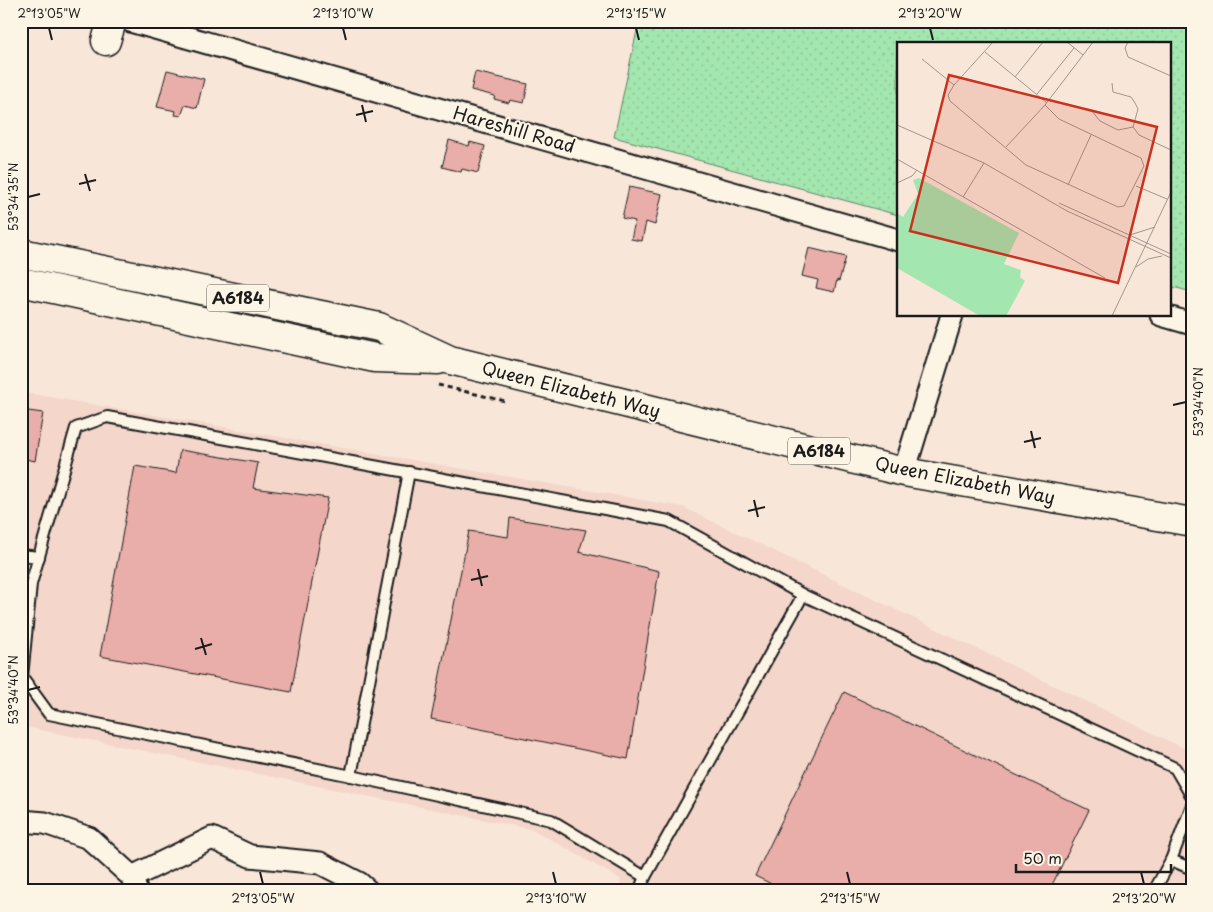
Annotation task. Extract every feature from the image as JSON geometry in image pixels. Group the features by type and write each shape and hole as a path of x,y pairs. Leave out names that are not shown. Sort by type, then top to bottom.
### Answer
{"main road":[{"name":"Queen Elizabeth Way","path":"21,253 378,327 450,360 904,472 1192,522"},
{"name":"Queen Elizabeth Way","path":"21,282 374,358 450,360"}],"street":[{"name":"Hareshill Road","path":"130,21 897,240"},
{"path":"904,472 952,316"},
{"path":"1164,316 1192,324"},
{"path":"21,821 45,823 89,838 134,884 212,838 250,856 320,863 359,883 368,891"}],"lane":[{"path":"645,877 551,820 351,776 49,714 22,677 31,584 76,428 107,417 669,521 803,595 1175,768 1192,797"},
{"path":"351,776 409,472"},
{"path":"21,555 39,557"},
{"path":"639,891 645,877 803,595"},
{"path":"1154,891 1170,860 1192,804"},
{"path":"1170,860 1192,869"}],"path":[{"path":"430,384 506,401"}],"shaded area":[{"path":"21,392 683,507 1192,752 1192,891 621,891 620,879 534,830 21,726"}],"green space":[{"path":"639,21 1192,21 1192,292 1170,286 1170,42 897,42 897,215 614,137"}],"building":[{"path":"167,70 204,79 197,108 185,105 181,116 175,115 176,111 157,107"},
{"path":"475,72 528,84 524,103 510,100 509,103 494,99 495,96 471,90"},
{"path":"449,140 469,146 470,142 485,146 478,173 462,169 461,172 442,167"},
{"path":"629,187 662,194 655,225 646,222 642,241 631,239 635,221 622,218"},
{"path":"809,248 846,257 834,292 816,288 818,280 802,276"},
{"path":"21,410 43,413 35,461 21,458"},
{"path":"180,450 258,463 253,488 328,498 291,692 100,656 135,466 176,473"},
{"path":"510,518 586,530 579,552 659,571 628,759 431,719 469,531 508,537"},
{"path":"844,692 1089,810 1049,891 786,891 755,876"}]}
